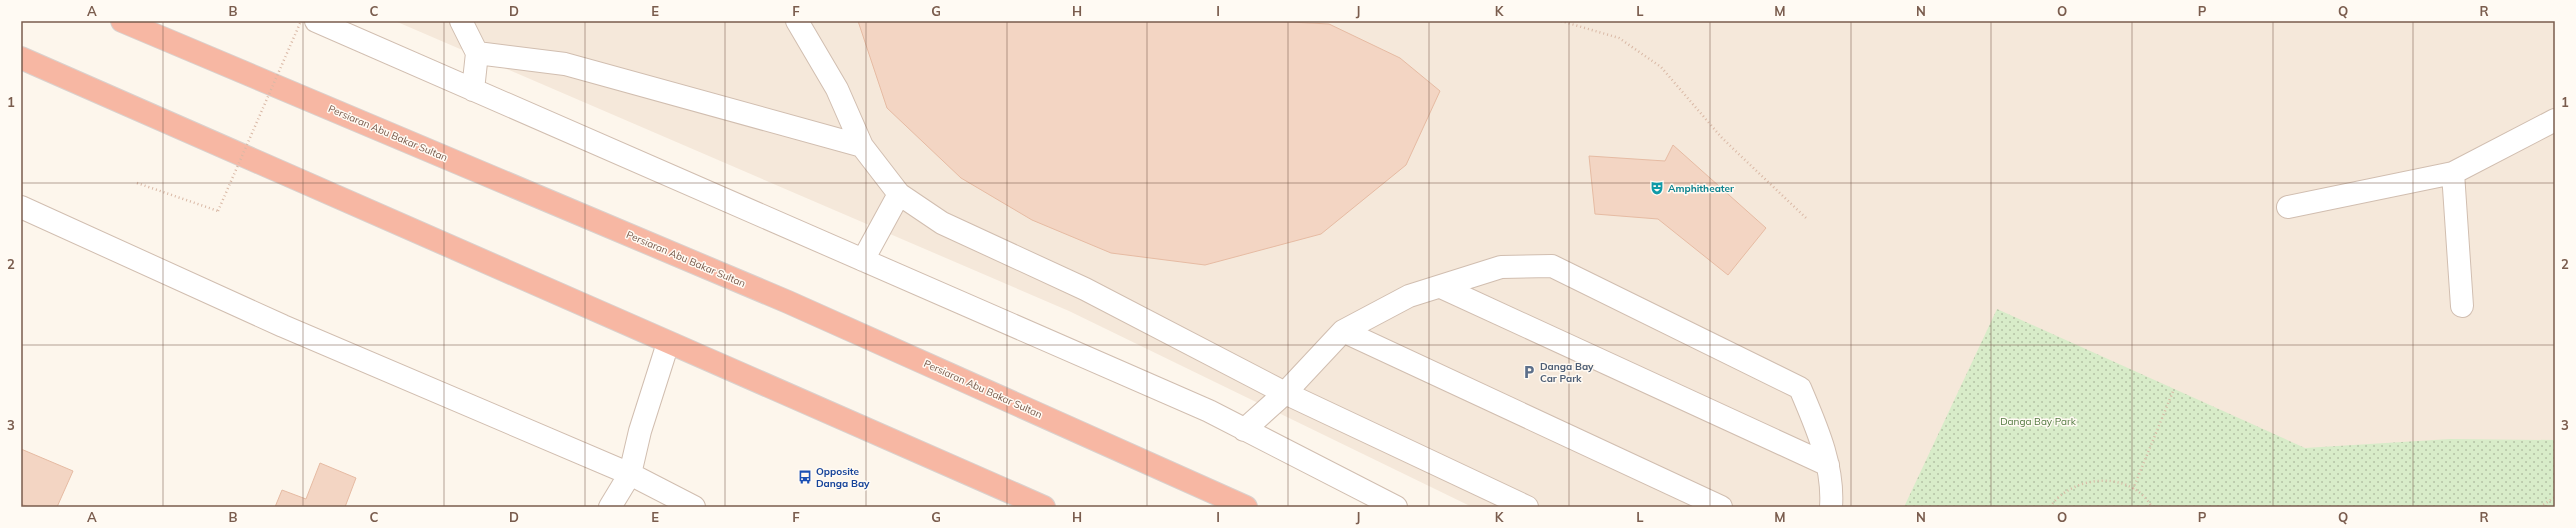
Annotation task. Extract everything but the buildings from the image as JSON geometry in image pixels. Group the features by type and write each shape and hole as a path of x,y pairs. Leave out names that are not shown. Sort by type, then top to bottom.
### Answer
{"highway":[{"name":"Persiaran Abu Bakar Sultan","path":"122,21 788,302 1246,507"},
{"path":"21,58 1044,507"}],"street":[{"path":"316,21 1208,411 1396,507"},
{"path":"461,21 477,53 473,90"},
{"path":"797,21 837,89 862,146 899,194 942,223 1085,289 1285,393 1527,507"},
{"path":"477,53 565,64 862,146"},
{"path":"2288,207 2454,173 2555,120"},
{"path":"2454,173 2462,306"},
{"path":"863,260 899,194"},
{"path":"21,208 283,326 630,474 694,507"},
{"path":"1244,430 1285,393 1343,332 1409,296 1441,287 1501,266 1552,266 1800,388 1820,434 1833,486 1831,507"},
{"path":"1441,287 1828,465"},
{"path":"1343,332 1721,507"},
{"path":"610,507 630,474 640,431 668,343"}],"path":[{"path":"137,182 218,211 301,21"},
{"path":"1561,21 1619,38 1661,67 1722,138 1806,218"},
{"path":"2133,489 2174,389"},
{"path":"2050,507 2055,499 2073,486 2093,480 2114,481 2133,489 2152,507"},
{"path":"2540,507 2555,497"}],"shaded area":[{"path":"395,21 2555,21 2555,507 1472,507 1069,311"}],"green space":[{"name":"Danga Bay Park","path":"1997,309 2305,448 2450,439 2555,440 2555,507 1904,507"}],"place":[{"name":"Amphitheater","path":"1657,188"},
{"name":"Danga Bay Car Park","path":"1529,372"},
{"name":"Opposite Danga Bay","path":"805,477"}]}
